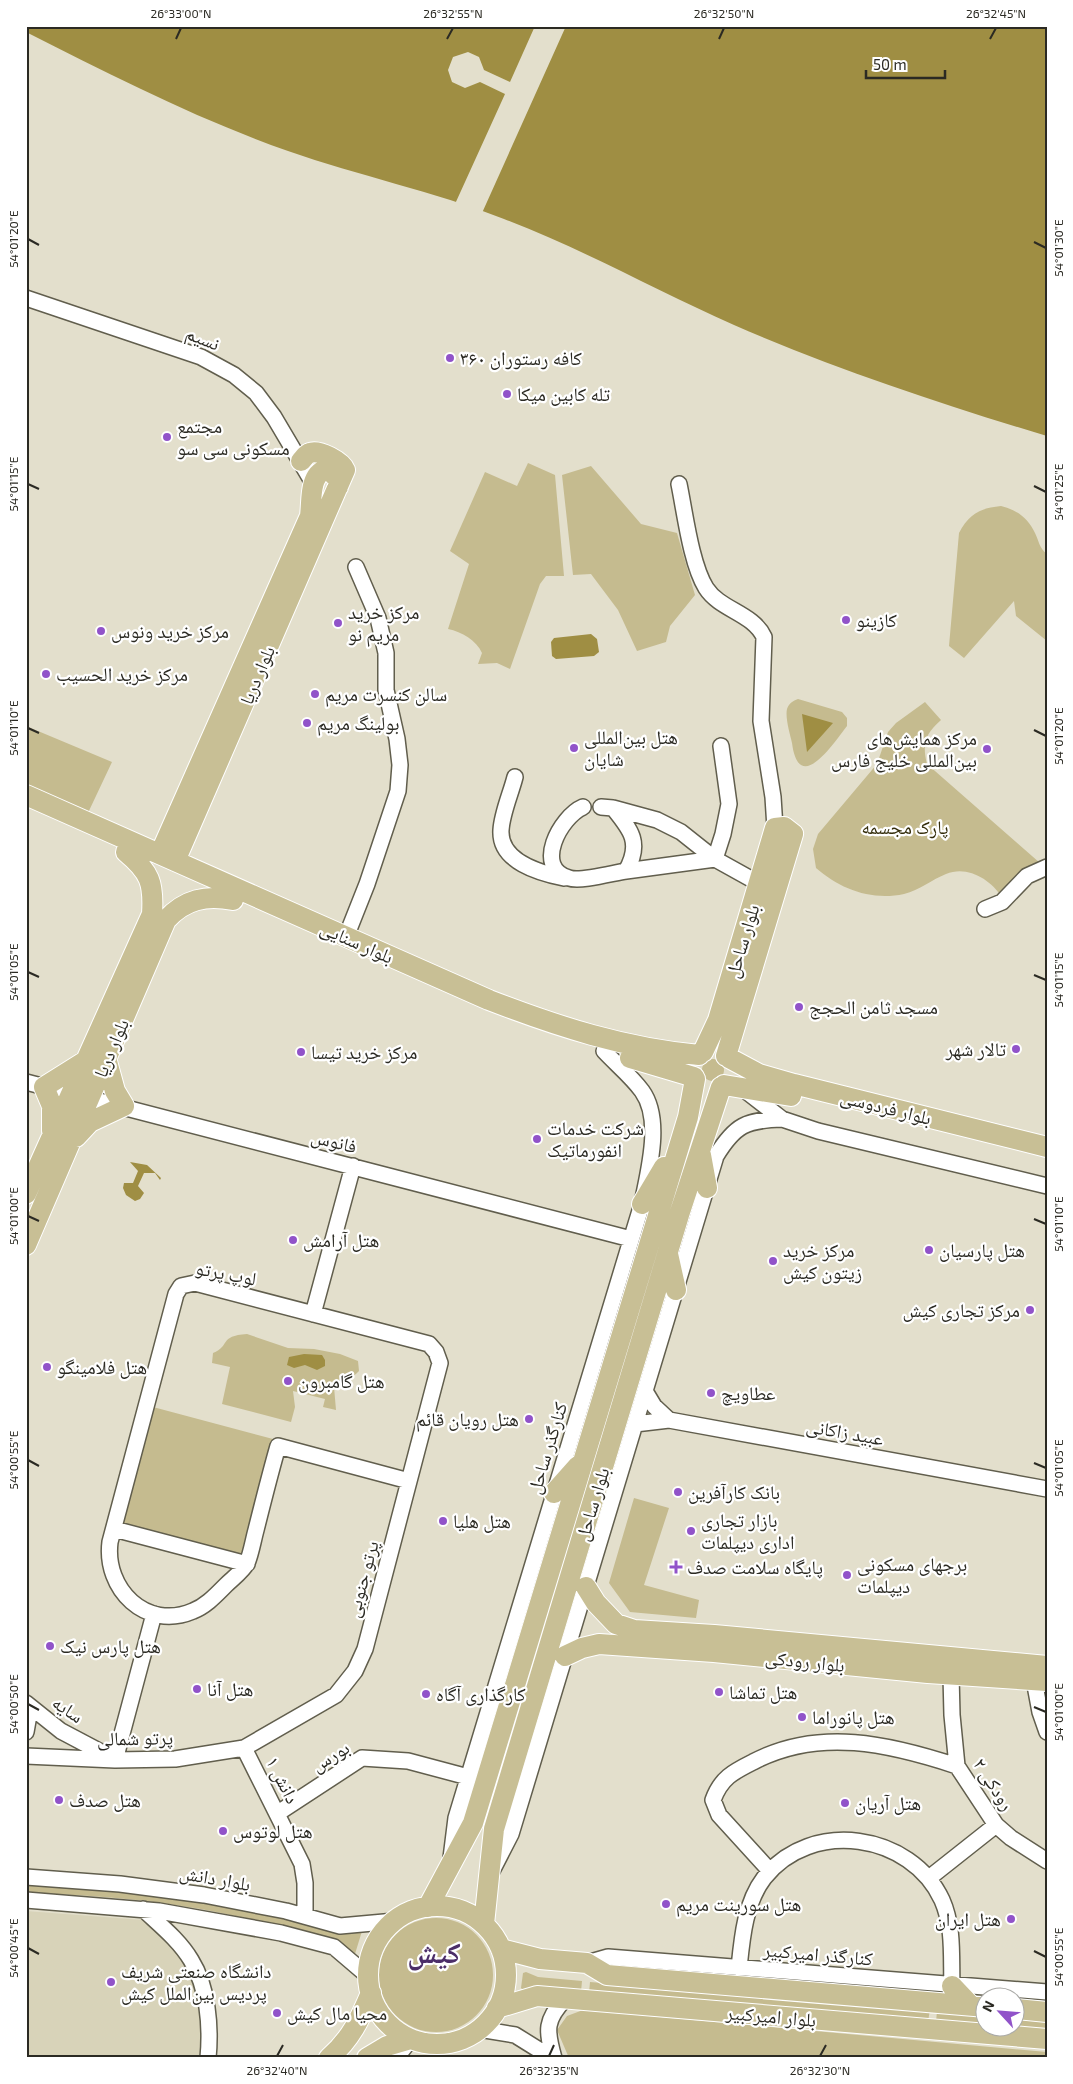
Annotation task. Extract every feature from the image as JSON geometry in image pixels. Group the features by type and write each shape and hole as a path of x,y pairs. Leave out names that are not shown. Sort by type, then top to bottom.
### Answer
{"main road":[{"name":"بلوار دریا","path":"167,858 269,629 338,489 345,470 340,463 315,452 309,453 301,462"},
{"path":"313,484 317,476 325,470 338,478 338,489"},
{"name":"بلوار دریا","path":"269,629 310,516 313,484"},
{"name":"بلوار سنایی","path":"26,795 489,1000 543,1021 608,1041 646,1049 701,1054"},
{"name":"بلوار سنایی","path":"26,808 483,1011 540,1032 695,1078"},
{"name":"بلوار ساحل","path":"701,1054 718,1020 760,884 784,831"},
{"name":"بلوار ساحل","path":"727,1057 784,831"},
{"name":"بلوار دریا","path":"97,1058 152,914 153,895 148,873 126,852"},
{"name":"بلوار دریا","path":"26,1194 52,1134 80,1096 166,920 175,910 194,900 215,897 233,900"},
{"path":"714,1050 727,1057 731,1075 729,1086 704,1087 695,1078 693,1067 701,1054 714,1050"},
{"name":"بلوار فردوسی","path":"727,1057 759,1074 776,1080 1047,1147"},
{"path":"52,1134 52,1106 35,1085 97,1058 124,1106 90,1122 71,1142"},
{"name":"بلوار ساحل","path":"428,1906 450,1870 473,1823 688,1117 695,1078"},
{"name":"بلوار ساحل","path":"484,1924 487,1881 494,1829 668,1252 700,1153 729,1086"},
{"name":"بلوار فردوسی","path":"729,1086 790,1096 1047,1158"},
{"name":"بلوار دریا","path":"26,1245 71,1142 80,1096"},
{"path":"642,1204 680,1140"},
{"path":"700,1153 707,1188"},
{"path":"668,1252 676,1290"},
{"path":"554,1493 583,1461"},
{"path":"586,1587 596,1603 616,1624 606,1629 604,1639 608,1645"},
{"name":"بلوار رودکی","path":"616,1624 644,1632 714,1635 1043,1675"},
{"name":"بلوار رودکی","path":"565,1656 592,1645 608,1645 714,1652 951,1674 1043,1675"},
{"path":"329,2058 344,2045 358,2025 370,1984 374,1949 382,1934 395,1921 411,1911 428,1906 454,1908 470,1914 484,1924 501,1949 505,1966 505,1983 497,2008 479,2029 464,2038 446,2043 429,2043 411,2039 396,2030 383,2017 370,1984"},
{"name":"بلوار امیرکبیر","path":"501,1949 540,1959 587,1963 607,1975 976,2006"},
{"path":"952,1986 976,2004"},
{"name":"بلوار امیرکبیر","path":"497,2008 537,1996 1047,2039"},
{"path":"1026,2010 1047,2012"},
{"path":"367,2058 387,2046 411,2039"}],"street":[{"name":"نسیم","path":"26,298 201,357 234,375 256,393 301,462 313,484"},
{"path":"679,484 697,566 706,589 718,600 752,621 764,637 761,721 774,797 784,831"},
{"path":"346,937 367,884 398,792 400,765 397,739 386,690 386,653 378,618 356,567"},
{"path":"715,859 723,834 729,804 721,746"},
{"path":"515,777 501,831 505,847 522,865 544,874 570,879 715,859"},
{"path":"570,879 556,873 551,865 552,853 559,828 568,817 582,806"},
{"path":"626,871 634,858 635,848 625,823 607,808 657,820 681,832 715,859 760,884"},
{"path":"985,909 1002,902 1027,876 1047,867"},
{"name":"کنارگذر ساحل","path":"450,1870 456,1818 642,1204 654,1134 648,1102 642,1091 604,1052"},
{"name":"فانوس","path":"35,1085 124,1106 631,1239"},
{"path":"729,1086 782,1119 818,1131 1047,1186"},
{"path":"487,1881 511,1834 716,1156 728,1136 742,1126 761,1119 782,1119"},
{"path":"314,1314 353,1166"},
{"name":"لوپ پرتو","path":"409,1481 278,1446 246,1564 212,1599 195,1611 175,1616 154,1614 132,1602 116,1582 112,1573 109,1552 114,1530 176,1294 181,1286 196,1283 429,1344 440,1364"},
{"name":"پرتو جنوبی","path":"244,1748 336,1695 355,1671 364,1649 440,1364"},
{"path":"645,1392 654,1406 669,1420"},
{"name":"عبید زاکانی","path":"635,1424 669,1420 1047,1489"},
{"path":"114,1530 246,1564"},
{"path":"116,1760 154,1614"},
{"name":"رودکی ۲","path":"951,1674 952,1714 957,1766 996,1825 1011,1838 1047,1861"},
{"path":"1043,1675 1040,1712 1047,1732"},
{"path":"26,1704 29,1716 26,1732"},
{"name":"سایه","path":"26,1704 61,1731 116,1760"},
{"path":"770,1870 719,1815 713,1800 719,1783 746,1765 786,1748 858,1742 906,1749 957,1766"},
{"name":"پرتو شمالی","path":"26,1756 116,1760 175,1759 244,1748"},
{"name":"دانش ۱","path":"244,1748 278,1812 302,1864 305,1883 305,1916"},
{"name":"بورس","path":"278,1812 362,1758 408,1761 468,1777"},
{"path":"929,1878 996,1825"},
{"path":"739,1968 744,1932 754,1896 770,1870 799,1851 815,1845 844,1840 868,1842 891,1849 912,1861 929,1878 942,1901 950,1926 952,1986"},
{"name":"بلوار دانش","path":"26,1877 162,1889 245,1902 340,1926 395,1921"},
{"path":"26,1900 143,1909 240,1924 334,1947 370,1984"},
{"path":"143,1909 180,1945 197,1972 204,1994 209,2022 208,2058"},
{"name":"کنارگذر امیرکبیر","path":"587,1963 608,1957 952,1986 1047,1992"},
{"path":"553,2058 548,2037 549,2021 554,2010 565,1999"},
{"path":"479,2029 515,2035 553,2058"},
{"path":"396,2058 411,2039"}],"shaded area":[{"path":"26,26 1047,26 1047,436 889,385 772,341 705,312 562,243 504,219 450,200 315,160 221,125 155,96 26,32"},
{"path":"591,634 597,639 599,652 594,656 556,659 552,656 551,642 554,638"},
{"path":"802,714 833,723 807,752"},
{"path":"130,1162 147,1165 161,1178 160,1180 155,1173 144,1173 138,1186 144,1193 140,1199 135,1201 126,1195 123,1188 124,1183 133,1183 138,1171"},
{"path":"304,1354 322,1355 325,1360 325,1366 317,1370 305,1365 294,1368 287,1365 289,1357"},
{"name":"دانشگاه صنعتی شریف پردیس بین‌الملل کیش","path":"26,1911 143,1920 169,1939 190,1967 200,1997 204,2058 26,2058"}],"green space":[{"path":"528,463 555,475 564,576 546,576 540,584 510,669 497,663 478,664 482,653 476,644 463,634 448,629 469,564 450,551 485,472 517,486"},
{"path":"591,466 641,524 677,533 695,595 670,626 666,642 637,651 618,610 591,574 573,575 562,475"},
{"path":"1001,506 1017,512 1025,519 1047,554 1047,641 1016,616 1014,601 964,658 949,646 959,533 967,521 976,513 987,508"},
{"path":"798,699 842,712 847,718 847,726 833,744 817,761 809,766 802,765 796,758 787,721 788,707 791,702"},
{"name":"پارک مجسمه","path":"925,702 941,720 931,730 926,740 927,764 1040,863 1002,897 985,879 962,871 946,874 904,894 880,896 846,887 835,882 816,868 813,849 818,834 877,764 888,732 896,723"},
{"path":"26,726 112,762 87,815 26,788"},
{"path":"713,1059 721,1062 724,1070 721,1078 713,1081 705,1078 702,1070 705,1062"},
{"path":"247,1334 288,1348 314,1349 340,1354 358,1361 359,1371 334,1387 336,1410 323,1407 325,1399 293,1391 295,1407 291,1422 222,1404 230,1367 212,1363 213,1353 222,1347 228,1339"},
{"path":"153,1407 273,1439 242,1557 122,1525"},
{"path":"634,1498 669,1508 644,1585 699,1600 696,1618 630,1612 609,1583"},
{"path":"26,1884 153,1896 237,1908 362,1931 355,1954 323,1939 235,1916 131,1899 26,1893"},
{"path":"436,1918 458,1923 476,1935 488,1953 493,1975 488,1997 476,2015 458,2027 436,2032 414,2027 396,2015 384,1997 379,1975 384,1953 396,1935 414,1923"},
{"path":"609,1962 931,1989 931,1994 608,1967"},
{"path":"526,1972 538,1977 582,1981 581,1992 523,1990 521,1988 523,1973"},
{"path":"590,1982 930,2010 928,2021 589,1993"},
{"path":"583,2010 1047,2052 1047,2058 569,2058 557,2030 567,2016"},
{"path":"937,2011 976,2014 976,2025 936,2022"},
{"path":"1026,2018 1047,2020 1047,2031 1026,2028"}],"pier":[{"path":"535,26 566,26 482,213 455,204 505,94 480,82 465,88 452,82 448,70 453,57 468,52 479,57 484,70 510,82"}],"place":[{"name":"کافه رستوران ۳۶۰","path":"450,358"},
{"name":"تله کابین میکا","path":"507,394"},
{"name":"مجتمع مسکونی سی سو","path":"167,437"},
{"name":"کازینو","path":"846,620"},
{"name":"مرکز خرید مریم نو","path":"338,623"},
{"name":"مرکز خرید ونوس","path":"101,631"},
{"name":"مرکز خرید الحسیب","path":"46,674"},
{"name":"سالن کنسرت مریم","path":"315,694"},
{"name":"بولینگ مریم","path":"307,723"},
{"name":"هتل بین‌المللی شایان","path":"574,748"},
{"name":"مرکز همایش‌های بین‌المللی خلیج فارس","path":"987,749"},
{"name":"مسجد ثامن الحجج","path":"799,1007"},
{"name":"تالار شهر","path":"1016,1049"},
{"name":"مرکز خرید تیسا","path":"301,1052"},
{"name":"شرکت خدمات انفورماتیک","path":"537,1139"},
{"name":"هتل آرامش","path":"293,1240"},
{"name":"هتل پارسیان","path":"929,1250"},
{"name":"مرکز خرید زیتون کیش","path":"773,1261"},
{"name":"مرکز تجاری کیش","path":"1030,1310"},
{"name":"هتل فلامینگو","path":"47,1367"},
{"name":"هتل گامبرون","path":"288,1381"},
{"name":"عطاویچ","path":"711,1393"},
{"name":"هتل رویان قائم","path":"529,1419"},
{"name":"بانک کارآفرین","path":"678,1492"},
{"name":"هتل هلیا","path":"443,1521"},
{"name":"بازار تجاری اداری دیپلمات","path":"691,1531"},
{"name":"پایگاه سلامت صدف","path":"676,1567"},
{"name":"برجهای مسکونی دیپلمات","path":"847,1575"},
{"name":"هتل پارس نیک","path":"50,1646"},
{"name":"هتل آنا","path":"197,1689"},
{"name":"هتل تماشا","path":"719,1692"},
{"name":"کارگذاری آگاه","path":"426,1694"},
{"name":"هتل پانوراما","path":"802,1717"},
{"name":"هتل صدف","path":"59,1800"},
{"name":"هتل آریان","path":"845,1803"},
{"name":"هتل لوتوس","path":"223,1831"},
{"name":"هتل سورینت مريم","path":"666,1904"},
{"name":"هتل ایران","path":"1011,1919"},
{"name":"دانشگاه صنعتی شریف پردیس بین‌الملل کیش","path":"111,1982"},
{"name":"محیا مال کیش","path":"277,2013"}],"district":[{"name":"كيش","path":"434,1953"}]}
